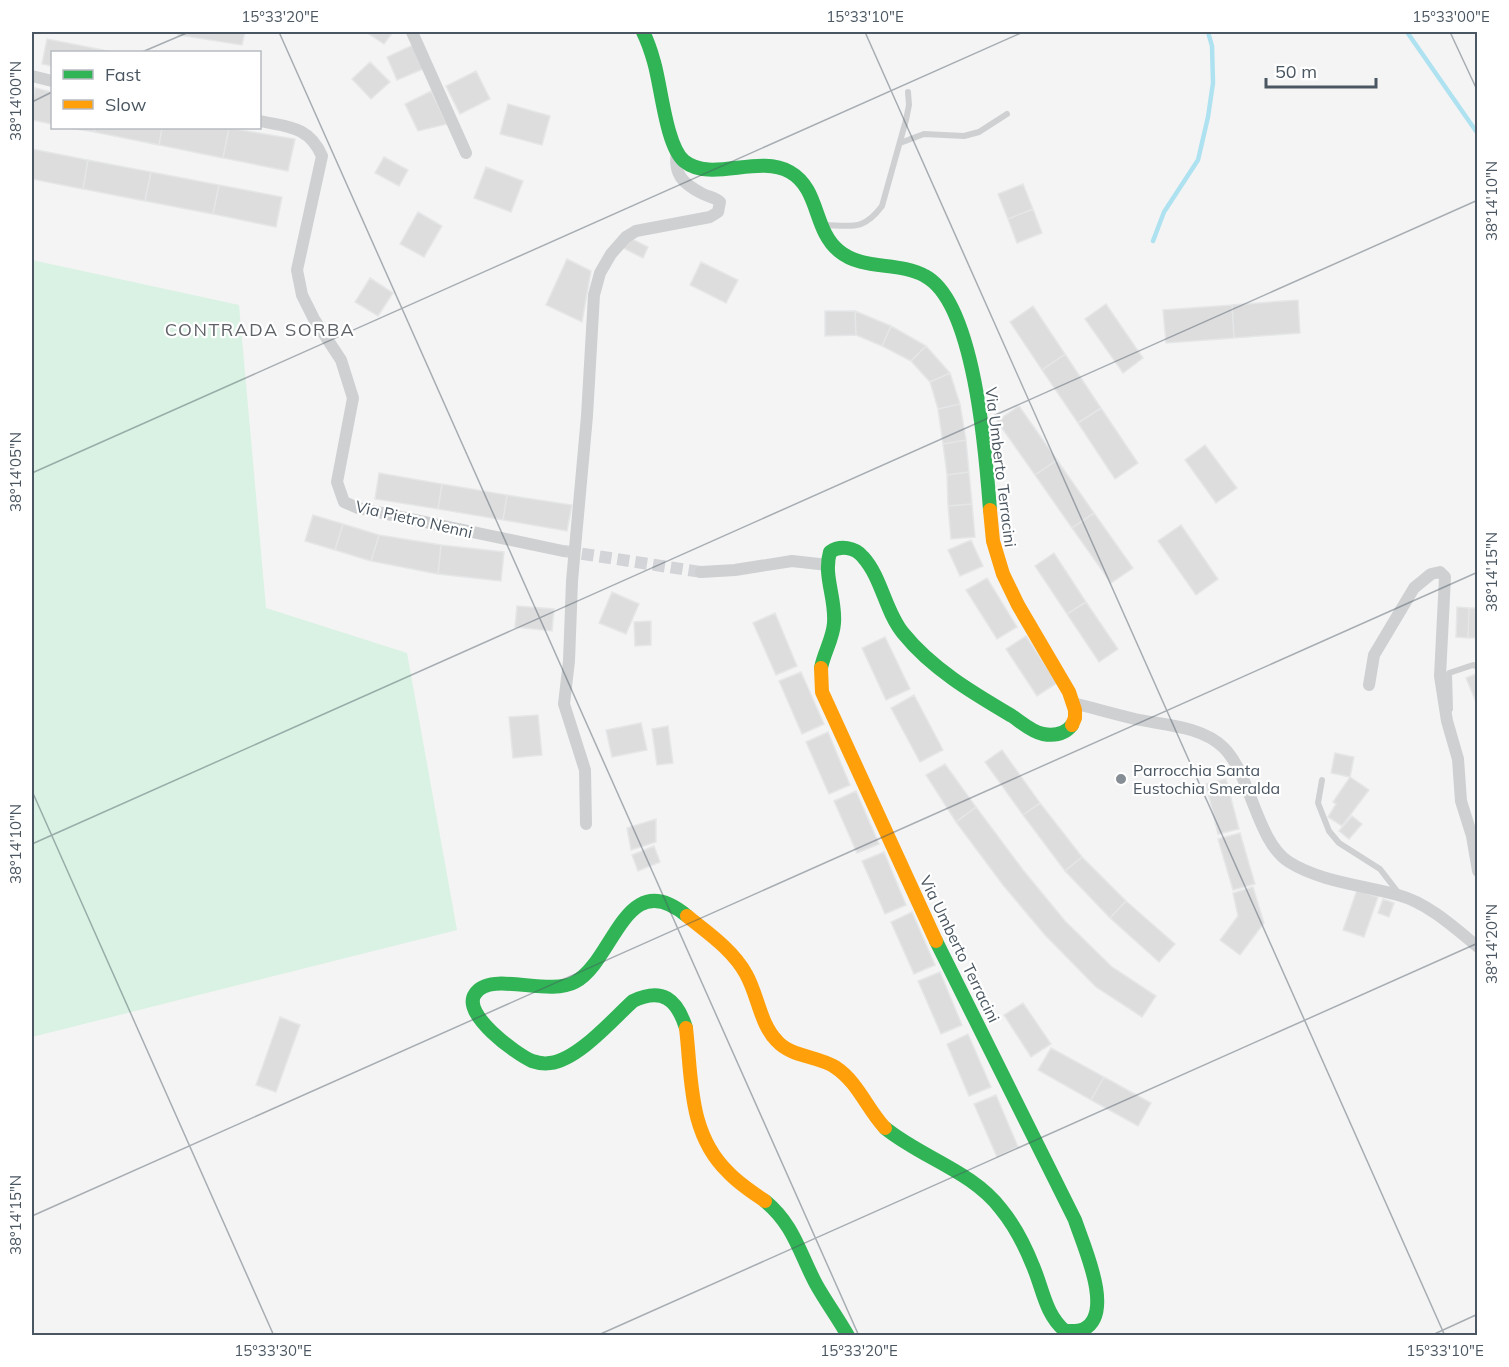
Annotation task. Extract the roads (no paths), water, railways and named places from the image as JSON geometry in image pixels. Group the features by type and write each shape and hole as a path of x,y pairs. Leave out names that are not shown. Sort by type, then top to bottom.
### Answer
{"street":[{"path":"412,32 466,153"},
{"path":"586,824 585,770 564,704 564,694 569,661 572,580 587,416 594,294 600,273 611,254 626,237 636,231 710,217 718,212 720,202 694,189 680,177 675,165 677,152 671,138 657,67 643,32"},
{"path":"32,76 51,81"},
{"name":"Via Pietro Nenni","path":"261,121 294,128 308,135 322,156 297,270 302,295 314,319 341,360 353,398 337,482 344,502 358,508 563,551"},
{"name":"Via Umberto Terracini","path":"677,152 685,162 702,168 760,164 789,171 806,186 830,243 842,254 856,260 913,270 940,287 951,303 965,339 976,392 997,561 1006,583 1061,677 1073,703"},
{"path":"701,572 735,570 792,561 828,565 830,552 837,547 859,552 868,564 895,623 918,651 943,671 1038,732 1055,736 1069,729 1075,716 1073,703 1193,731 1214,740 1226,749 1271,841 1287,861 1307,871 1369,889 1400,895 1424,906 1478,947"},
{"name":"Via Umberto Terracini","path":"828,565 834,620 820,667 822,692 923,913 1075,1220 1095,1285 1098,1304 1090,1325 1081,1331 1065,1330 1054,1319 1031,1261 997,1203 978,1187 914,1149 885,1128 864,1104 841,1071 827,1062 790,1049 776,1040 769,1030 753,987 740,965 672,904 652,901 633,909 620,923 588,971 573,984 547,990 491,983 476,992 472,1002 477,1017 528,1059 543,1064 565,1058 642,996 658,994 672,1001 681,1012 686,1029 694,1108 704,1140 714,1158 728,1173 785,1221 817,1285 848,1335"},
{"path":"1369,685 1374,655 1414,588 1431,574 1440,572 1445,577 1440,676 1447,721 1458,759 1461,801 1472,836 1478,871"}],"lane":[{"path":"822,225 865,224 882,206 906,120 909,105 908,92"},
{"path":"899,144 924,134 964,136 978,132 1007,114"},
{"path":"1447,721 1451,708 1449,673 1473,666 1478,667"},
{"path":"1322,780 1318,803 1329,831 1339,843 1380,869 1400,895"}],"waterway":[{"path":"1153,241 1164,212 1198,160 1213,83 1212,46 1208,32"},
{"path":"1407,32 1478,134"}],"tunnel":[{"path":"564,551 701,572"}],"place":[{"name":"Parrocchia Santa Eustochia Smeralda","path":"1121,779"}],"district":[{"name":"CONTRADA SORBA","path":"260,330"}]}
